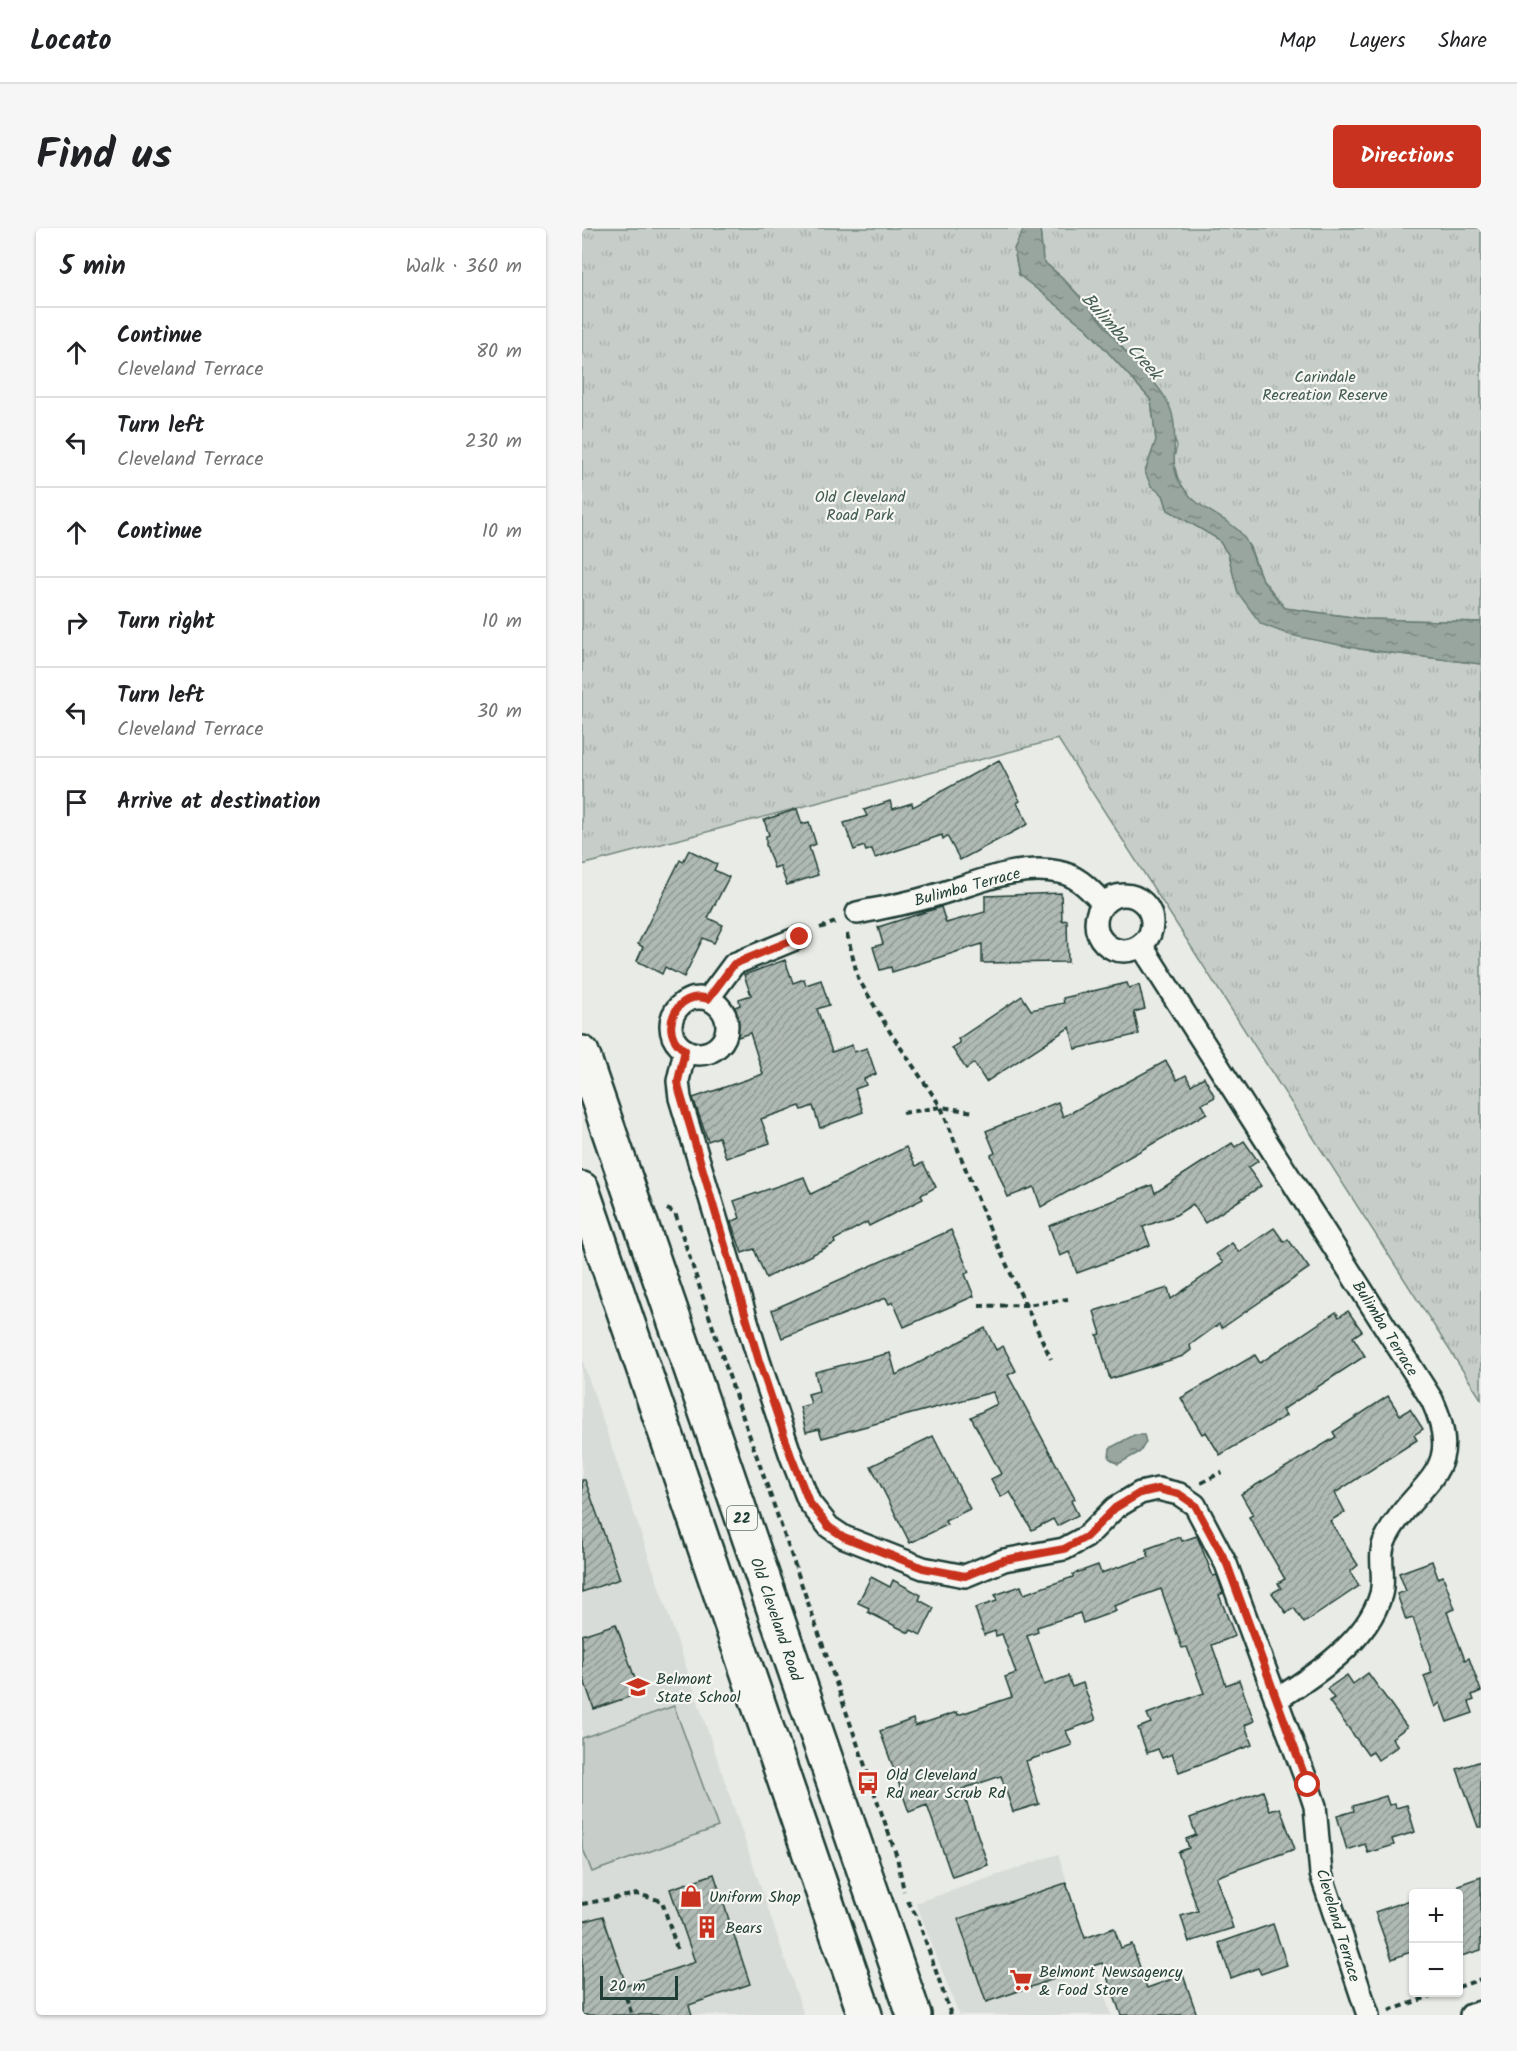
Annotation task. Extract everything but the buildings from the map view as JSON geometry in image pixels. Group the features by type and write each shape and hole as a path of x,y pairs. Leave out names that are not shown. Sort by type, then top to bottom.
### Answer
{"highway":[{"name":"Old Cleveland Road","path":"582,1053 914,2015"},
{"path":"582,1189 865,2015"}],"street":[{"name":"Bulimba Terrace","path":"850,916 929,897 998,875 1034,870 1060,872 1082,882 1103,903"},
{"path":"1120,894 1129,895 1145,904 1152,921 1151,930 1141,945 1124,951 1106,945 1100,938 1095,920 1103,903 1120,894"},
{"path":"708,999 734,964 800,937"},
{"name":"Bulimba Terrace","path":"1141,945 1432,1400 1443,1424 1446,1448 1439,1464 1427,1485 1388,1533 1379,1550 1381,1592 1373,1615 1358,1635 1314,1676 1276,1700"},
{"path":"695,997 708,999 720,1007 724,1015 727,1024 722,1041 708,1052 698,1054 685,1050 674,1040 671,1031 674,1012 686,1000 695,997"},
{"name":"Cleveland Terrace","path":"685,1050 678,1081 679,1089 710,1198 791,1456 809,1502 829,1527 844,1537 923,1568 965,1576 1004,1560 1064,1549 1086,1537 1115,1508 1140,1493 1158,1489 1179,1494 1195,1505 1227,1564 1315,1806 1321,1874 1378,2013"},
{"path":"1471,2015 1481,2012"}],"path":[{"path":"800,937 850,916 858,978 890,1032 940,1107 988,1225 1051,1359"},
{"path":"903,1113 940,1107 974,1112"},
{"path":"675,1213 736,1397 897,1857 905,1893 918,1919 951,2015"},
{"path":"979,1306 1026,1305 1068,1299"},
{"path":"582,1904 637,1894 662,1901 678,1952"},
{"path":"1463,1985 1481,1979"},
{"path":"626,1997 632,2015"},
{"path":"1378,2013 1427,1997"}],"shaded area":[{"name":"Belmont State School","path":"582,1359 804,2015 582,2015"},
{"path":"1058,1854 1111,2015 959,2015 916,1903"}],"green space":[{"name":"Old Cleveland Road Park","path":"582,228 1024,228 1014,249 1019,274 1087,329 1151,400 1156,441 1145,472 1163,495 1168,510 1218,539 1228,554 1238,593 1359,649 1481,664 1481,1399 1058,739 582,865"},
{"name":"Carindale Recreation Reserve","path":"1040,228 1481,228 1481,622 1367,619 1285,608 1261,577 1250,547 1238,531 1191,500 1178,479 1173,461 1177,446 1157,387 1124,350 1116,336 1062,277 1043,261"},
{"path":"674,1706 718,1827 592,1872 582,1846 582,1738"}],"water":[{"path":"1024,228 1040,228 1043,261 1097,316 1160,391 1172,415 1175,436 1174,464 1179,481 1199,504 1238,530 1248,546 1262,579 1285,608 1367,619 1481,622 1481,664 1360,649 1290,635 1261,624 1238,593 1228,554 1218,539 1168,510 1163,495 1151,486 1145,472 1156,440 1151,400 1087,329 1019,275 1014,249"},
{"path":"1134,1435 1144,1435 1146,1442 1140,1452 1118,1464 1109,1458 1110,1448"}],"place":[{"name":"Belmont State School","path":"638,1687"},
{"name":"Old Cleveland Rd near Scrub Rd","path":"868,1783"},
{"name":"Uniform Shop","path":"691,1896"},
{"name":"Bears","path":"707,1927"},
{"name":"Belmont Newsagency & Food Store","path":"1021,1980"}],"route":[{"path":"800,937 734,964 708,999 695,997 679,1005 674,1012 671,1031 674,1040 685,1050 678,1081 680,1098 706,1187 759,1361 809,1502 829,1527 844,1537 923,1568 965,1576 1004,1560 1064,1549 1086,1537 1115,1508 1140,1493 1158,1489 1179,1494 1195,1505 1227,1564 1308,1785"}],"water label":[{"name":"Bulimba Creek","path":"1122,336"}]}
